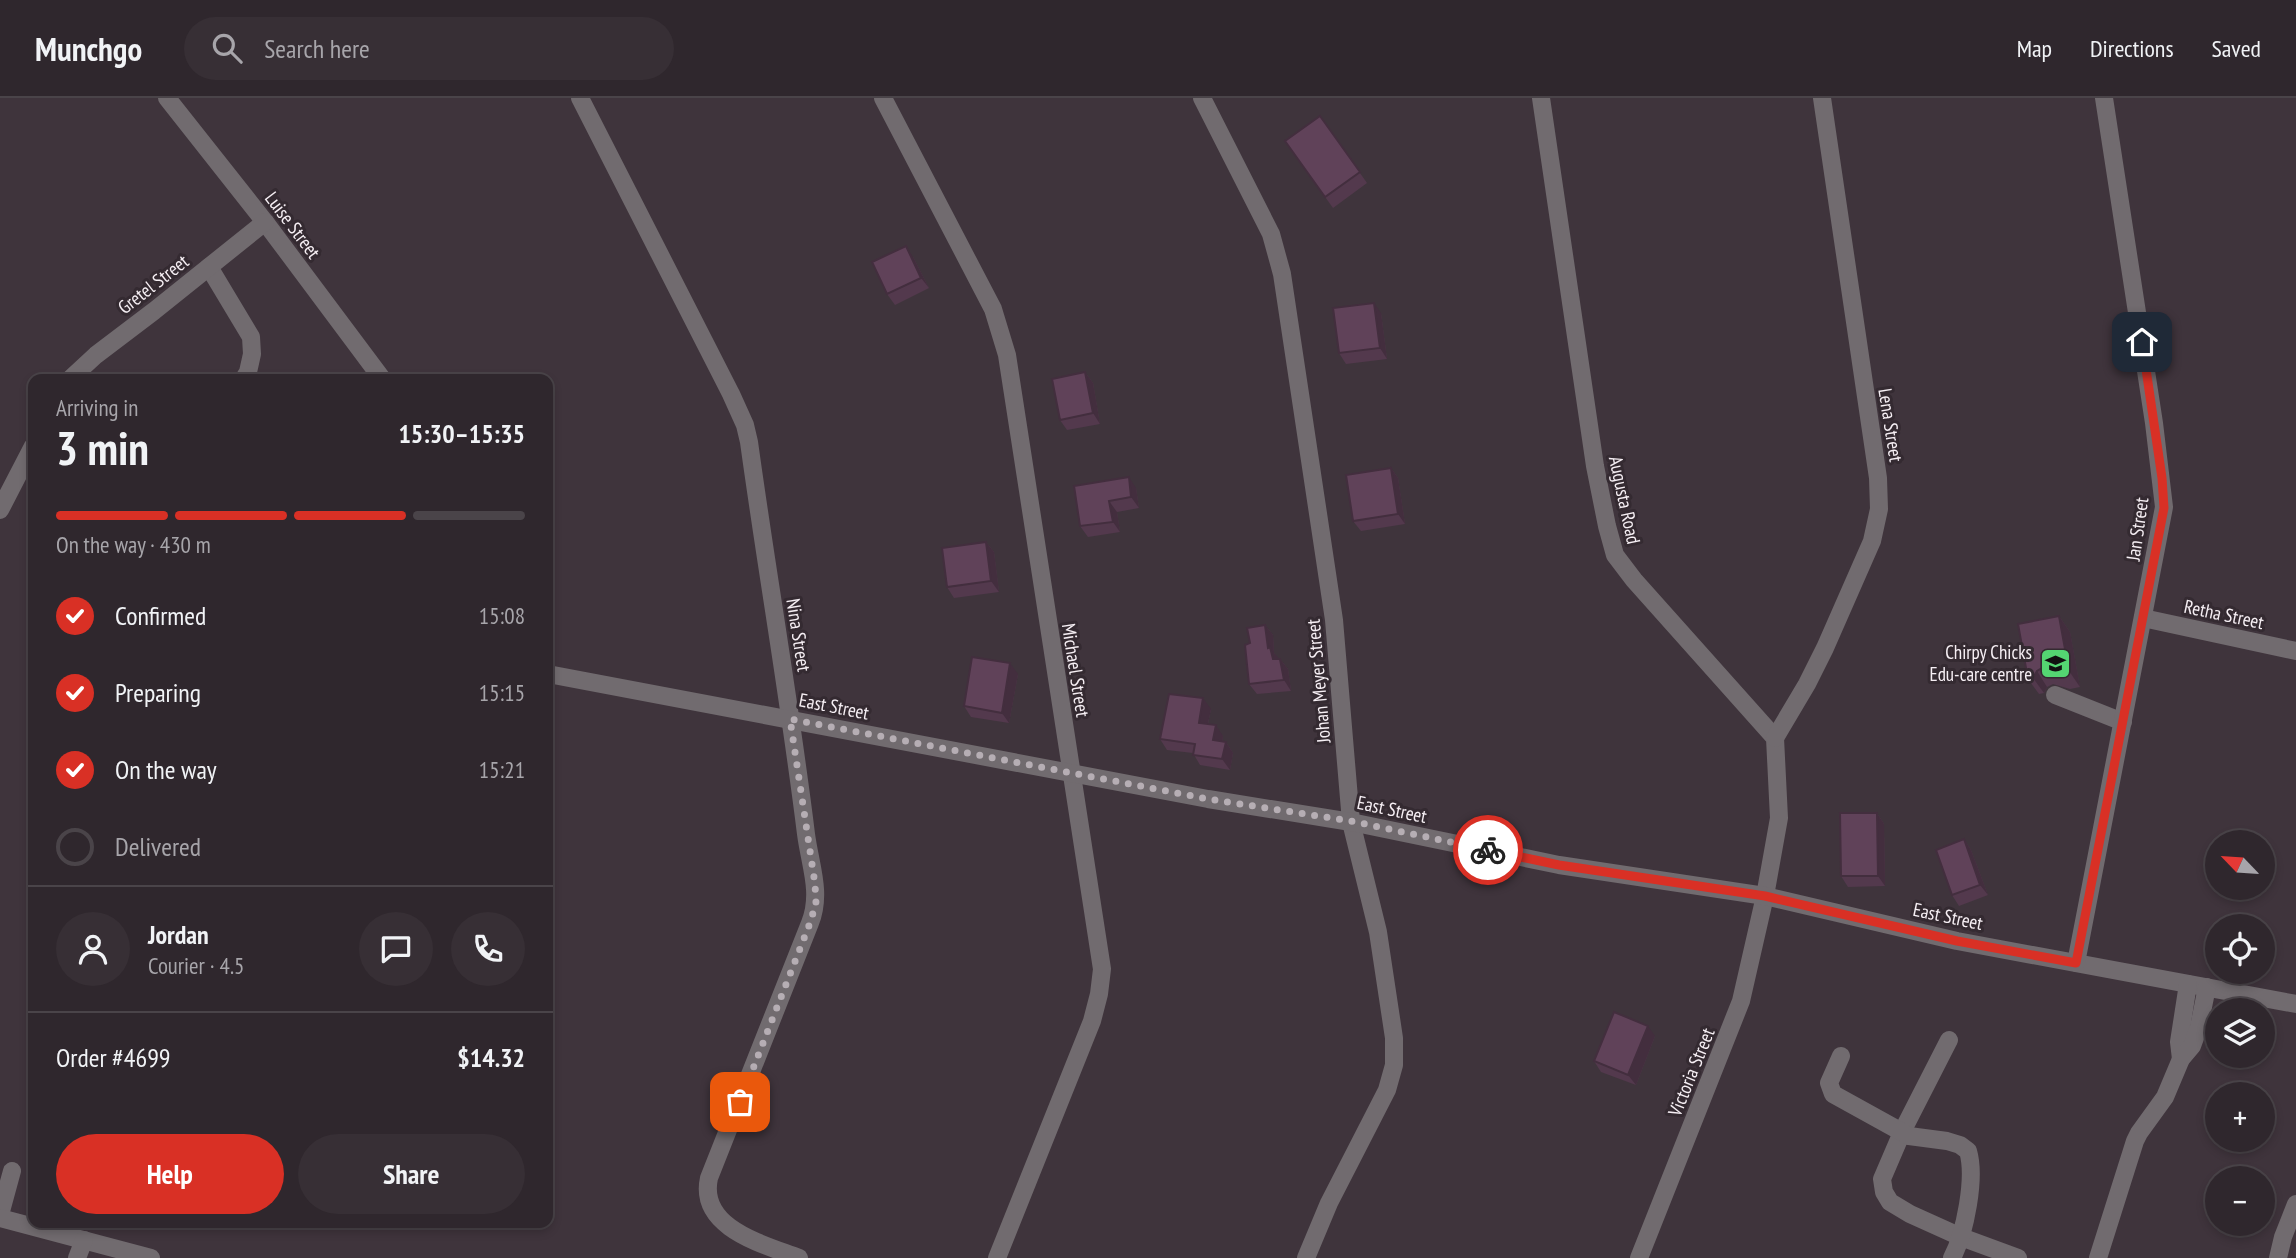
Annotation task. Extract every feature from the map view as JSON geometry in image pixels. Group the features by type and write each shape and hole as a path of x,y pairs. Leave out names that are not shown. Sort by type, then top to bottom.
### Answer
{"street":[{"name":"Luise Street","path":"167,98 265,222 379,374"},
{"name":"Nina Street","path":"580,98 745,425 815,884 814,913 709,1178 708,1198 713,1210 732,1229 799,1258"},
{"name":"Michael Street","path":"883,98 987,298 1002,334 1102,969 1099,994 1087,1033 997,1258"},
{"name":"Johan Meyer Street","path":"1202,98 1277,248 1335,620 1351,821 1378,932 1394,1038 1394,1065 1387,1090 1329,1203 1306,1258"},
{"name":"Augusta Road","path":"1541,98 1595,466 1615,555 1774,738"},
{"name":"Lena Street","path":"1774,738 1825,648 1872,541 1879,509 1878,478 1822,98"},
{"name":"Jan Street","path":"2076,963 2164,498 2104,98"},
{"name":"Gretel Street","path":"75,374 265,222"},
{"path":"209,267 251,338 253,354 247,374"},
{"path":"0,510 28,456"},
{"name":"Retha Street","path":"2143,618 2296,651"},
{"name":"East Street","path":"554,675 1208,799 1351,821 1559,865 1765,896 1957,941 2296,1004"},
{"path":"2055,695 2123,722"},
{"path":"1765,896 1779,818 1774,738"},
{"name":"Victoria Street","path":"1639,1258 1741,1001 1765,896"},
{"path":"2181,1059 2179,1042 2188,984"},
{"path":"2098,1258 2139,1132 2165,1097 2181,1059 2192,1046 2207,988"},
{"path":"1949,1040 1903,1130 1882,1179 1882,1185 1886,1197 1896,1207 1961,1237 2018,1258"},
{"path":"1841,1056 1829,1083 1833,1094 1917,1138 1947,1141 1968,1151 1970,1191 1961,1237 1952,1258"},
{"path":"12,1171 0,1216 28,1222"},
{"path":"2284,1254 2283,1237 2296,1204"},
{"path":"51,1228 151,1258"},
{"path":"77,1258 84,1240"}],"building":[{"path":"1320,116 1360,172 1325,197 1285,141"},
{"path":"906,246 921,278 887,294 872,262"},
{"path":"1374,303 1380,348 1339,353 1333,308"},
{"path":"1085,372 1093,413 1060,420 1052,379"},
{"path":"1391,468 1398,514 1353,521 1346,475"},
{"path":"1129,477 1131,497 1109,501 1113,522 1080,526 1074,486"},
{"path":"986,542 991,581 947,587 942,548"},
{"path":"2059,616 2069,671 2059,673 2042,668 2033,678 2028,679 2018,624"},
{"path":"1265,625 1268,648 1270,647 1273,659 1280,659 1284,680 1249,684 1245,645 1250,643 1247,628"},
{"path":"972,657 1010,663 1002,713 964,706"},
{"path":"1169,694 1203,698 1199,723 1216,725 1213,740 1226,742 1222,759 1193,755 1195,744 1160,739"},
{"path":"1840,813 1877,813 1878,876 1841,876"},
{"path":"1964,839 1980,885 1952,895 1936,850"},
{"path":"1614,1012 1648,1026 1628,1075 1594,1061"}],"way so far":[{"path":"740,1102 816,903 790,719 1208,799 1351,821 1488,850"}],"place":[{"name":"Chirpy Chicks Edu-care centre","path":"2055,663"}],"route":[{"path":"1488,850 1559,865 1765,896 1957,941 2076,963 2164,508 2142,342"}]}
